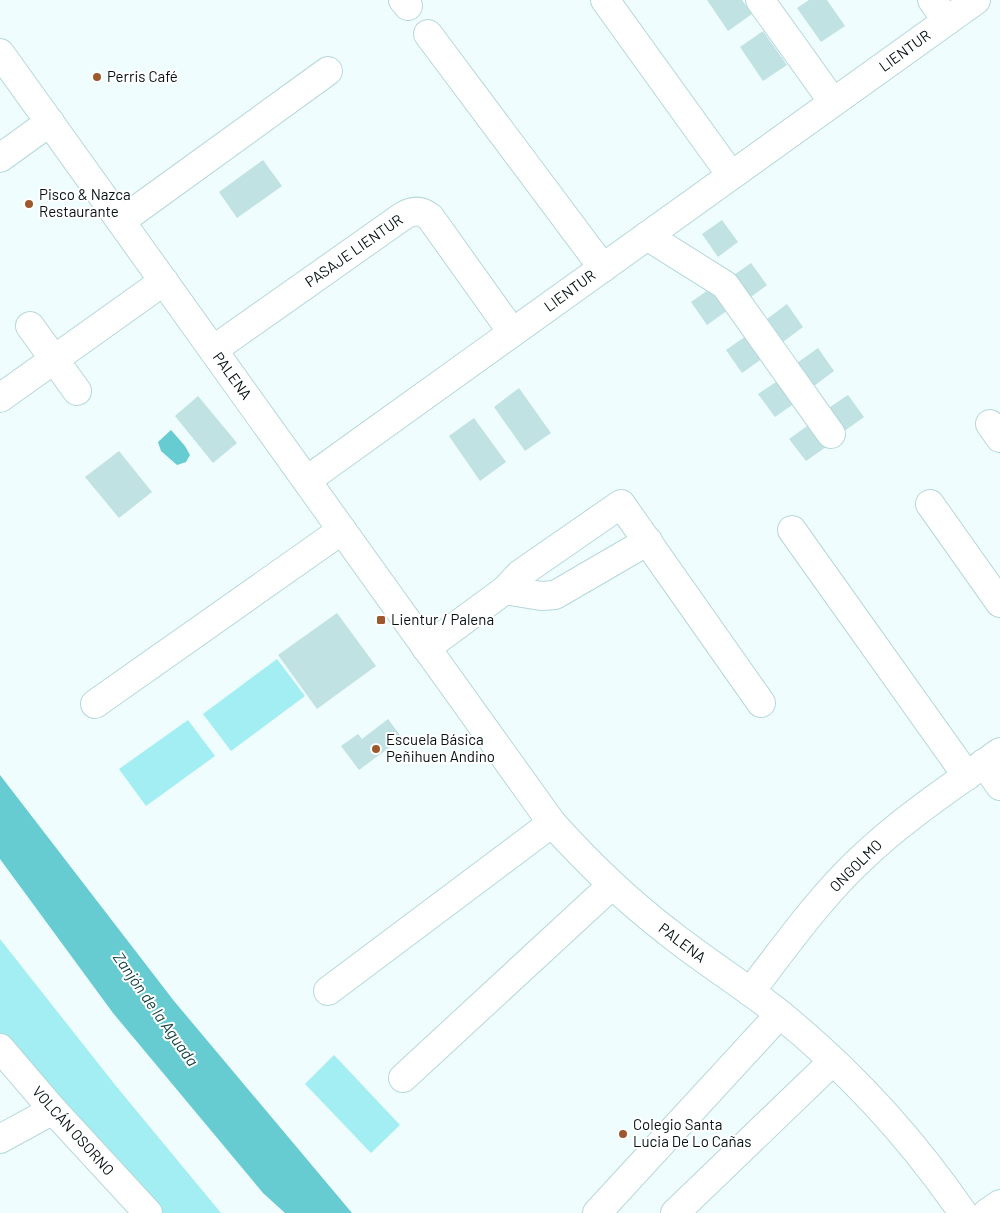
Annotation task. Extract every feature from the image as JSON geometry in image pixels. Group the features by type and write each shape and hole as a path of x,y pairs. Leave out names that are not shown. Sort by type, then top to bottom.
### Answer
{"street":[{"path":"605,0 731,175"},
{"path":"760,0 833,102"},
{"name":"LIENTUR","path":"306,480 833,102 940,10 976,0"},
{"path":"428,34 602,268"},
{"name":"PALENA","path":"0,53 552,823 612,885 669,933 780,1014 861,1088 923,1158 963,1213"},
{"path":"121,221 328,71"},
{"path":"0,158 50,122"},
{"name":"PASAJE LIENTUR","path":"213,350 403,216 414,211 420,211 430,217 512,332"},
{"path":"647,236 725,285 831,434"},
{"path":"0,398 164,281"},
{"path":"30,326 77,390"},
{"path":"426,648 505,590 520,574 621,504 761,703"},
{"path":"930,504 1000,602"},
{"path":"95,704 342,530"},
{"path":"792,530 1000,786"},
{"path":"505,590 541,596 555,595 648,541"},
{"name":"ONGOLMO","path":"750,992 831,890 861,859 911,816 984,764"},
{"path":"328,991 552,823"},
{"path":"403,1078 612,885"},
{"path":"597,1213 780,1014"},
{"name":"VOLCÁN OSORNO","path":"0,1048 53,1110 148,1213"},
{"path":"675,1213 833,1062"},
{"path":"0,1139 53,1110"},
{"path":"987,1213 1000,1204"}],"shaded area":[{"path":"277,659 305,696 231,751 203,714"},
{"path":"188,720 215,756 146,806 119,769"},
{"path":"0,939 116,1086 221,1213 153,1213 0,1038"},
{"path":"334,1055 400,1125 371,1153 305,1084"}],"water":[{"path":"171,430 190,455 186,462 177,465 161,451 158,442"},
{"name":"Zanjón de la Aguada","path":"0,775 174,1001 352,1213 285,1213 263,1193 113,1013 0,859"}],"building":[{"path":"707,0 742,0 752,14 728,31"},
{"path":"809,0 827,0 845,26 821,42 797,8"},
{"path":"763,31 787,65 763,81 740,47"},
{"path":"263,160 282,186 237,218 219,192"},
{"path":"722,220 738,242 718,257 702,234"},
{"path":"751,263 767,285 747,300 731,277"},
{"path":"711,288 728,310 707,325 691,302"},
{"path":"787,304 803,327 783,342 767,319"},
{"path":"746,336 763,358 742,373 726,350"},
{"path":"818,348 834,371 814,386 797,363"},
{"path":"779,380 795,403 775,417 758,394"},
{"path":"519,388 551,433 525,451 494,407"},
{"path":"848,395 864,417 843,432 827,409"},
{"path":"198,396 237,443 213,463 175,416"},
{"path":"474,418 506,462 480,481 449,436"},
{"path":"810,424 826,447 806,461 789,439"},
{"path":"119,451 152,492 119,518 85,477"},
{"path":"337,613 376,666 317,709 278,655"},
{"path":"388,719 402,738 359,770 341,746 358,734 362,739"}],"place":[{"name":"Perris Café","path":"97,77"},
{"name":"Pisco & Nazca Restaurante","path":"29,204"},
{"name":"Lientur / Palena","path":"381,620"},
{"name":"Escuela Básica Peñihuen Andino","path":"376,749"},
{"name":"Colegio Santa Lucia De Lo Cañas","path":"623,1134"}]}
